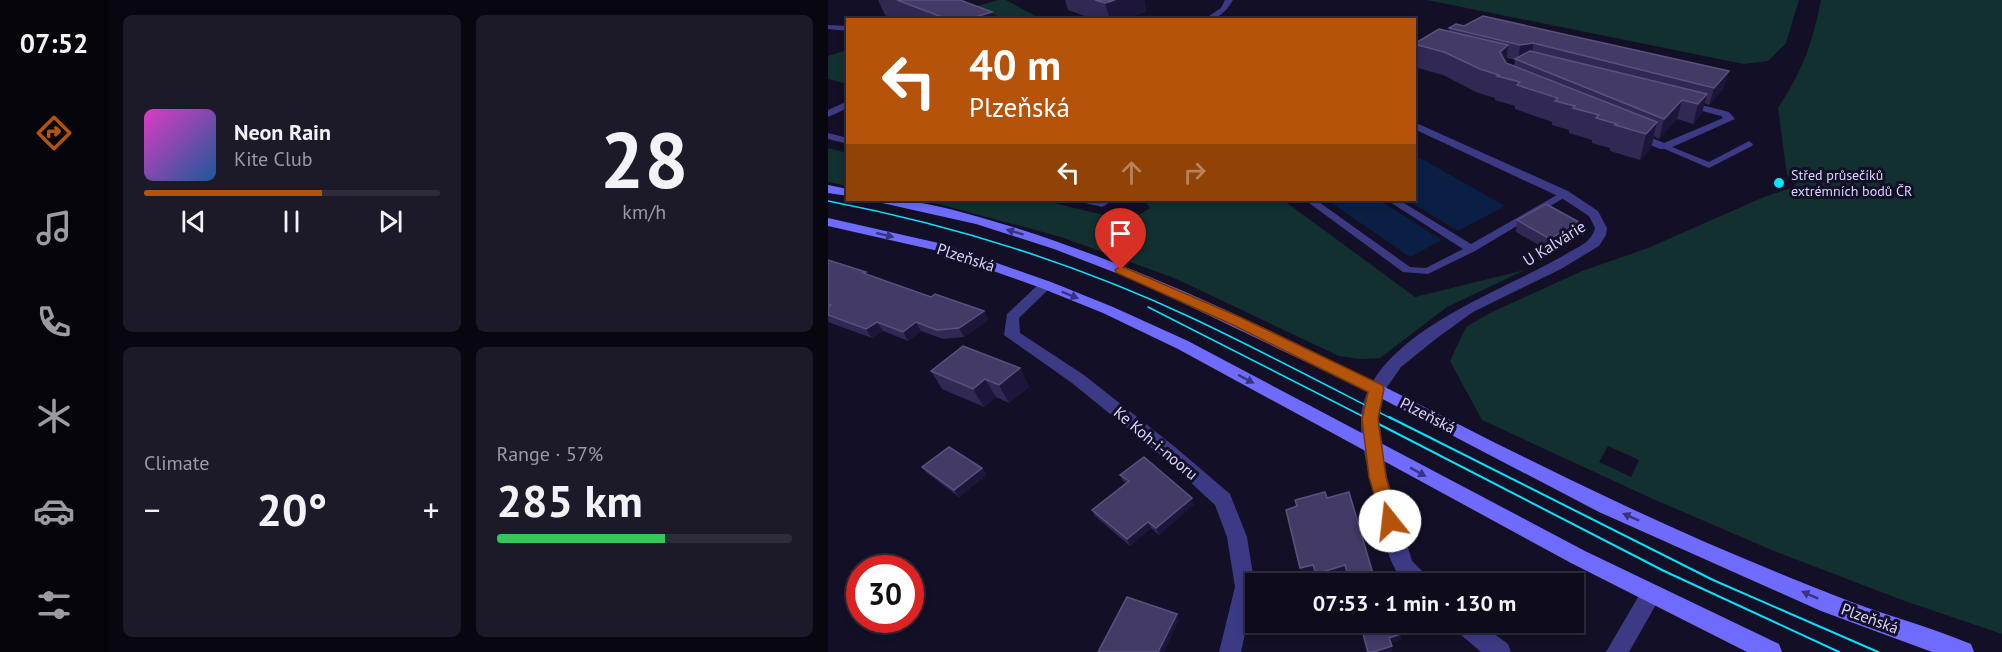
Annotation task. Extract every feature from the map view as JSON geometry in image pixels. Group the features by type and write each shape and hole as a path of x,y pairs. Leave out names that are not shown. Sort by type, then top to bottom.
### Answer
{"main road":[{"path":"828,189 846,192"},
{"name":"Plzeňská","path":"890,201 979,221 1059,246 1163,288 1377,389 1606,506 1829,604 1963,652"},
{"name":"Plzeňská","path":"828,222 938,247 1046,285 1108,310 1183,345 1651,594 1771,652"}],"street":[{"path":"1210,18 1224,9 1229,0"},
{"path":"828,27 846,29"},
{"path":"1528,63 1729,116 1730,119 1664,147 1508,81 1505,75 1513,65 1528,63"},
{"path":"828,114 846,105"},
{"name":"U Kalvárie","path":"1377,389 1395,363 1432,334 1468,309 1556,266 1594,243 1600,232 1598,219 1589,210 1564,194 1416,126"},
{"path":"828,136 846,140"},
{"name":"Ke Koh-i-nooru","path":"1046,285 1012,317 1012,335 1078,379 1169,452 1223,500 1238,537 1245,587 1230,652"},
{"path":"1377,389 1370,419 1378,477 1403,566 1410,573"},
{"path":"1617,652 1651,594"},
{"path":"1474,633 1500,652"}],"lane":[{"path":"1664,147 1709,165 1749,144"},
{"path":"1311,201 1407,270 1428,271 1471,249 1564,194"},
{"path":"1395,201 1471,249"}],"green space":[{"path":"1006,0 1038,18 1002,18 974,7"},
{"path":"1427,0 1799,0 1786,43 1768,61 1744,64"},
{"path":"1821,0 2002,0 2002,634 1902,600 1774,551 1653,499 1482,420 1450,361 1466,327 1488,314 1582,271 1648,248 1764,197 1791,188 1799,181 1787,175 1778,108 1800,69","holes":["1608,446 1639,460 1631,477 1599,462"]},
{"path":"846,50 846,84 828,79 828,56"},
{"path":"828,148 846,153 846,186 828,182"},
{"path":"928,201 1045,201 1129,221 1150,208 1145,201 1284,201 1415,297 1525,270 1447,307 1380,358 1361,359 1339,356 1174,278 1061,237"}],"water":[{"path":"1416,156 1505,206 1458,231 1409,201 1416,201"},
{"path":"1328,201 1381,201 1442,240 1410,257"}],"building":[{"path":"897,0 960,0 992,12 972,18 945,18"},
{"path":"1095,0 1115,0 1105,3"},
{"path":"1483,16 1729,71 1714,88 1533,43 1520,45 1449,28 1456,24 1464,26"},
{"path":"1439,29 1508,45 1500,52 1506,63 1657,122 1646,134 1615,125 1617,124 1596,118 1599,115 1555,101 1558,98 1517,85 1520,82 1497,76 1499,75 1416,43"},
{"path":"1530,51 1707,94 1698,104 1682,100 1664,119 1515,59"},
{"path":"1546,204 1579,222 1550,239 1517,220"},
{"path":"828,260 931,297 935,294 984,311 959,328 937,330 916,322 903,332 877,322 866,329 828,315 828,307 831,305 828,304"},
{"path":"963,346 1020,368 999,385 985,379 973,389 931,371"},
{"path":"949,447 982,468 954,490 922,467"},
{"path":"1144,457 1192,498 1156,528 1148,522 1127,539 1092,510 1129,481 1120,475"},
{"path":"1325,492 1327,498 1349,492 1373,573 1347,573 1345,565 1319,573 1316,573 1313,565 1300,568 1286,510 1297,506 1295,500"},
{"path":"1127,597 1177,614 1158,652 1098,652"},
{"path":"1363,633 1401,633 1389,638 1392,646 1368,652"}],"tram line":[{"path":"828,201 968,234 1104,280 1217,330 1392,419"},
{"path":"1148,307 1368,419"},
{"path":"1365,417 1664,571 1839,652"},
{"path":"1389,417 1713,580 1878,652"}],"place":[{"name":"Střed průsečíků extrémních bodů ČR","path":"1779,183"}],"route":[{"path":"1121,270 1237,321 1377,389 1370,419 1378,477 1390,521"}]}
